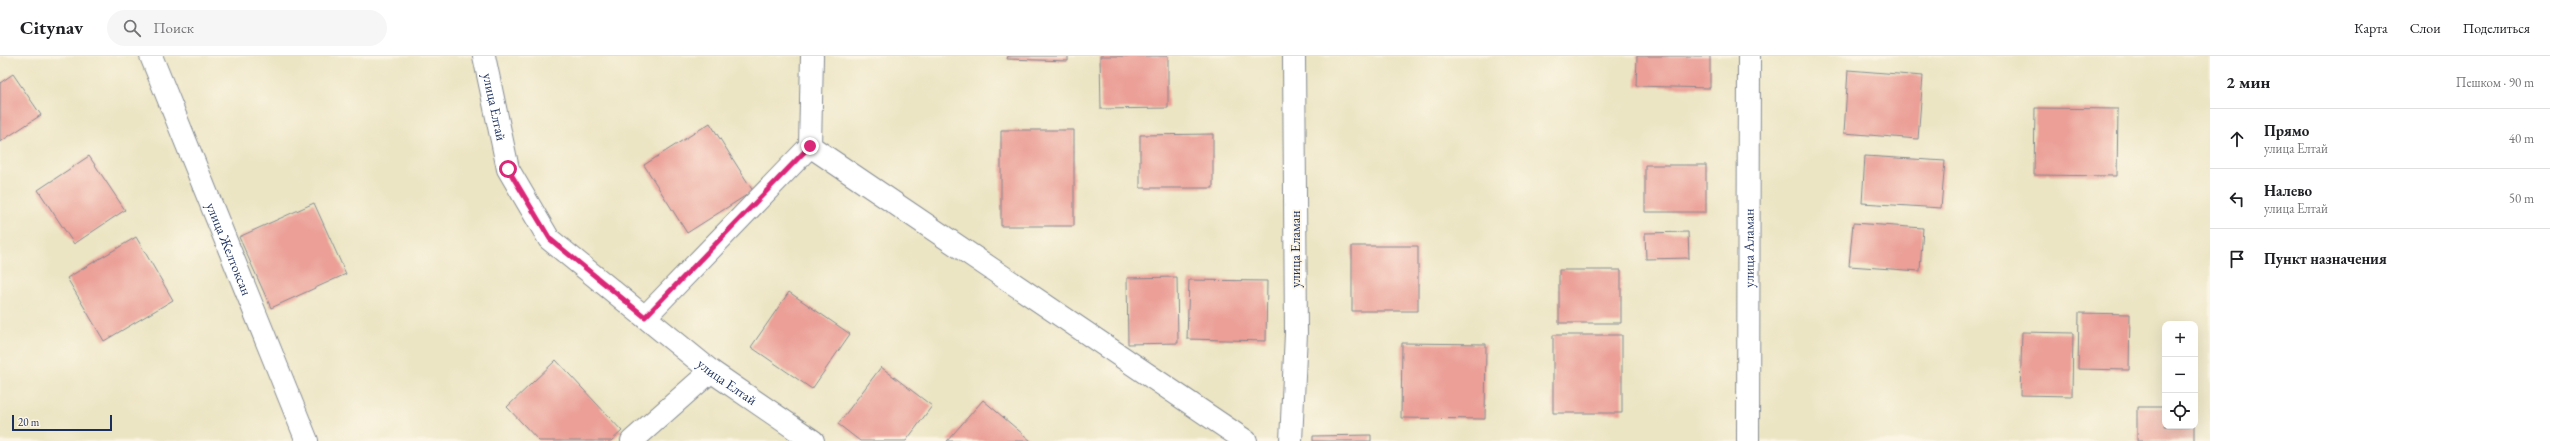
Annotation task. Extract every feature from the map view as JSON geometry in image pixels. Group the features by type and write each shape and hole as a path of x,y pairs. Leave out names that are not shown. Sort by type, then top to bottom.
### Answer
{"street":[{"name":"улица Желтоксан","path":"151,56 307,441"},
{"name":"улица Елтай","path":"484,56 508,169 550,239 711,371 813,441"},
{"path":"645,317 810,146 812,56"},
{"name":"улица Еламан","path":"1291,441 1296,333 1294,56"},
{"name":"улица Аламан","path":"1748,441 1749,56"},
{"path":"810,146 1246,441"},
{"path":"632,441 711,371"}],"building":[{"path":"1008,56 1068,56 1068,61 1007,59"},
{"path":"1100,56 1168,56 1168,108 1101,109"},
{"path":"1637,56 1710,56 1710,88 1636,86"},
{"path":"1848,70 1923,76 1918,139 1844,133"},
{"path":"13,74 41,115 0,142 0,83"},
{"path":"2035,108 2118,109 2117,176 2034,175"},
{"path":"710,123 753,191 687,233 644,165"},
{"path":"1001,130 1074,130 1074,226 1001,226"},
{"path":"1213,134 1213,188 1140,188 1140,135"},
{"path":"89,156 125,210 74,244 38,190"},
{"path":"1865,156 1945,161 1941,208 1862,203"},
{"path":"1645,165 1706,165 1706,212 1645,212"},
{"path":"314,203 346,274 271,308 239,237"},
{"path":"1853,223 1923,228 1920,271 1849,266"},
{"path":"1688,232 1689,258 1646,259 1645,233"},
{"path":"136,237 173,300 104,341 67,278"},
{"path":"1352,246 1418,246 1418,311 1352,311"},
{"path":"1559,270 1621,270 1621,323 1559,323"},
{"path":"1177,277 1178,343 1128,344 1127,278"},
{"path":"1189,280 1267,281 1266,341 1187,339"},
{"path":"789,292 850,334 812,389 751,347"},
{"path":"2079,313 2130,314 2129,370 2078,369"},
{"path":"2022,332 2073,333 2072,396 2020,395"},
{"path":"1553,335 1622,335 1622,413 1553,413"},
{"path":"1402,343 1486,344 1485,419 1401,418"},
{"path":"556,360 622,431 611,441 539,441 507,407"},
{"path":"881,367 932,406 906,441 860,441 838,424"},
{"path":"983,400 1031,441 947,441"},
{"path":"2137,407 2162,407 2162,429 2194,429 2194,441 2137,441"},
{"path":"1371,435 1371,441 1313,441 1313,436"}],"route":[{"path":"508,169 550,239 645,317 810,146"}]}
